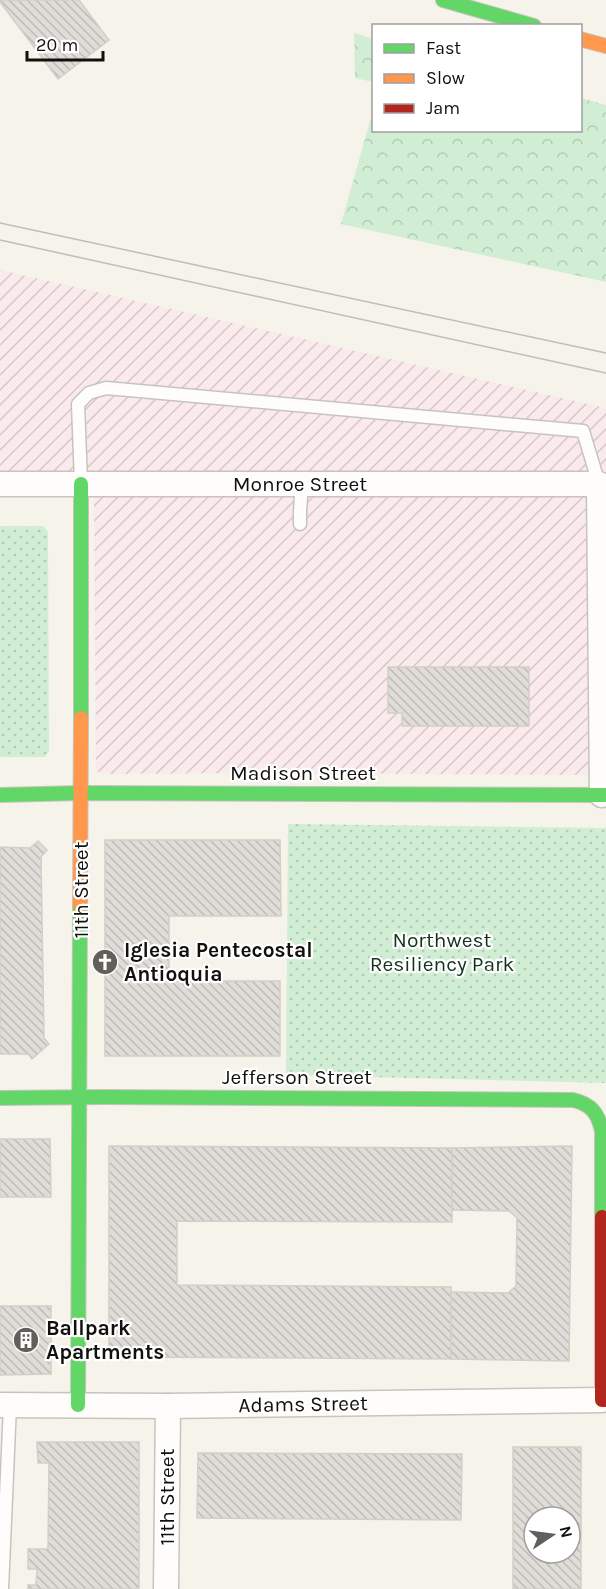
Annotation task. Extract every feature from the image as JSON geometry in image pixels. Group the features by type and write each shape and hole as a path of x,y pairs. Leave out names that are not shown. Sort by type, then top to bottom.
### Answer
{"street":[{"path":"443,0 527,24"},
{"path":"582,40 606,46"},
{"name":"Monroe Street","path":"0,484 603,484"},
{"name":"11th Street","path":"78,1405 81,484"},
{"path":"603,484 604,795"},
{"name":"Madison Street","path":"0,795 81,793 604,795"},
{"name":"Jefferson Street","path":"0,1098 573,1100 583,1102 599,1116 602,1131 604,1400"},
{"name":"Adams Street","path":"5,1405 168,1406 604,1400"},
{"name":"11th Street","path":"166,1589 168,1406"}],"lane":[{"path":"81,484 78,404 89,393 106,388 583,431 603,484"},
{"path":"300,524 302,484"},
{"path":"2,1589 5,1405"}],"shaded area":[{"path":"0,270 606,408 606,775 108,774 96,771 94,493 0,491"}],"green space":[{"path":"354,33 372,39 372,82 355,78"},
{"path":"582,98 606,105 606,282 341,224 372,114 372,132 582,132"},
{"path":"0,526 43,526 48,532 49,751 45,757 0,757"},
{"name":"Northwest Resiliency Park","path":"288,824 606,828 606,1083 286,1075"}],"building":[{"path":"0,0 79,0 109,40 58,79"},
{"path":"388,667 529,667 529,726 402,726 402,713 388,713"},
{"path":"105,840 280,840 281,916 169,916 169,981 280,981 280,1056 105,1056"},
{"path":"38,841 47,850 41,857 44,1038 49,1044 32,1059 28,1054 0,1054 0,847 30,848"},
{"path":"0,1139 50,1139 51,1197 0,1197"},
{"path":"109,1146 452,1148 452,1222 177,1221 177,1285 451,1287 451,1359 109,1357"},
{"path":"572,1146 569,1361 451,1359 451,1292 508,1293 516,1286 517,1218 509,1211 452,1210 452,1148"},
{"name":"Ballpark Apartments","path":"0,1306 51,1306 51,1374 0,1375"},
{"path":"37,1442 139,1442 139,1589 28,1589 28,1585 36,1585 37,1569 28,1569 28,1549 48,1549 49,1463 38,1463"},
{"path":"513,1447 581,1447 581,1505 522,1505 522,1565 581,1565 581,1589 513,1589"},
{"path":"198,1453 462,1454 461,1520 197,1518"}],"tram line":[{"path":"0,223 606,353"},
{"path":"0,240 606,373"}],"traffic: fast":[{"path":"443,0 527,24"},
{"path":"81,484 81,718"},
{"path":"0,795 81,793 606,795"},
{"path":"78,1405 80,905"},
{"path":"0,1098 573,1100 593,1110 602,1131 602,1217"}],"traffic: slow":[{"path":"582,40 606,46"},
{"path":"80,905 81,718"}],"traffic: jam":[{"path":"602,1217 602,1400 606,1400"}],"place":[{"name":"Iglesia Pentecostal Antioquia","path":"105,962"},
{"name":"Ballpark Apartments","path":"26,1340"}]}
